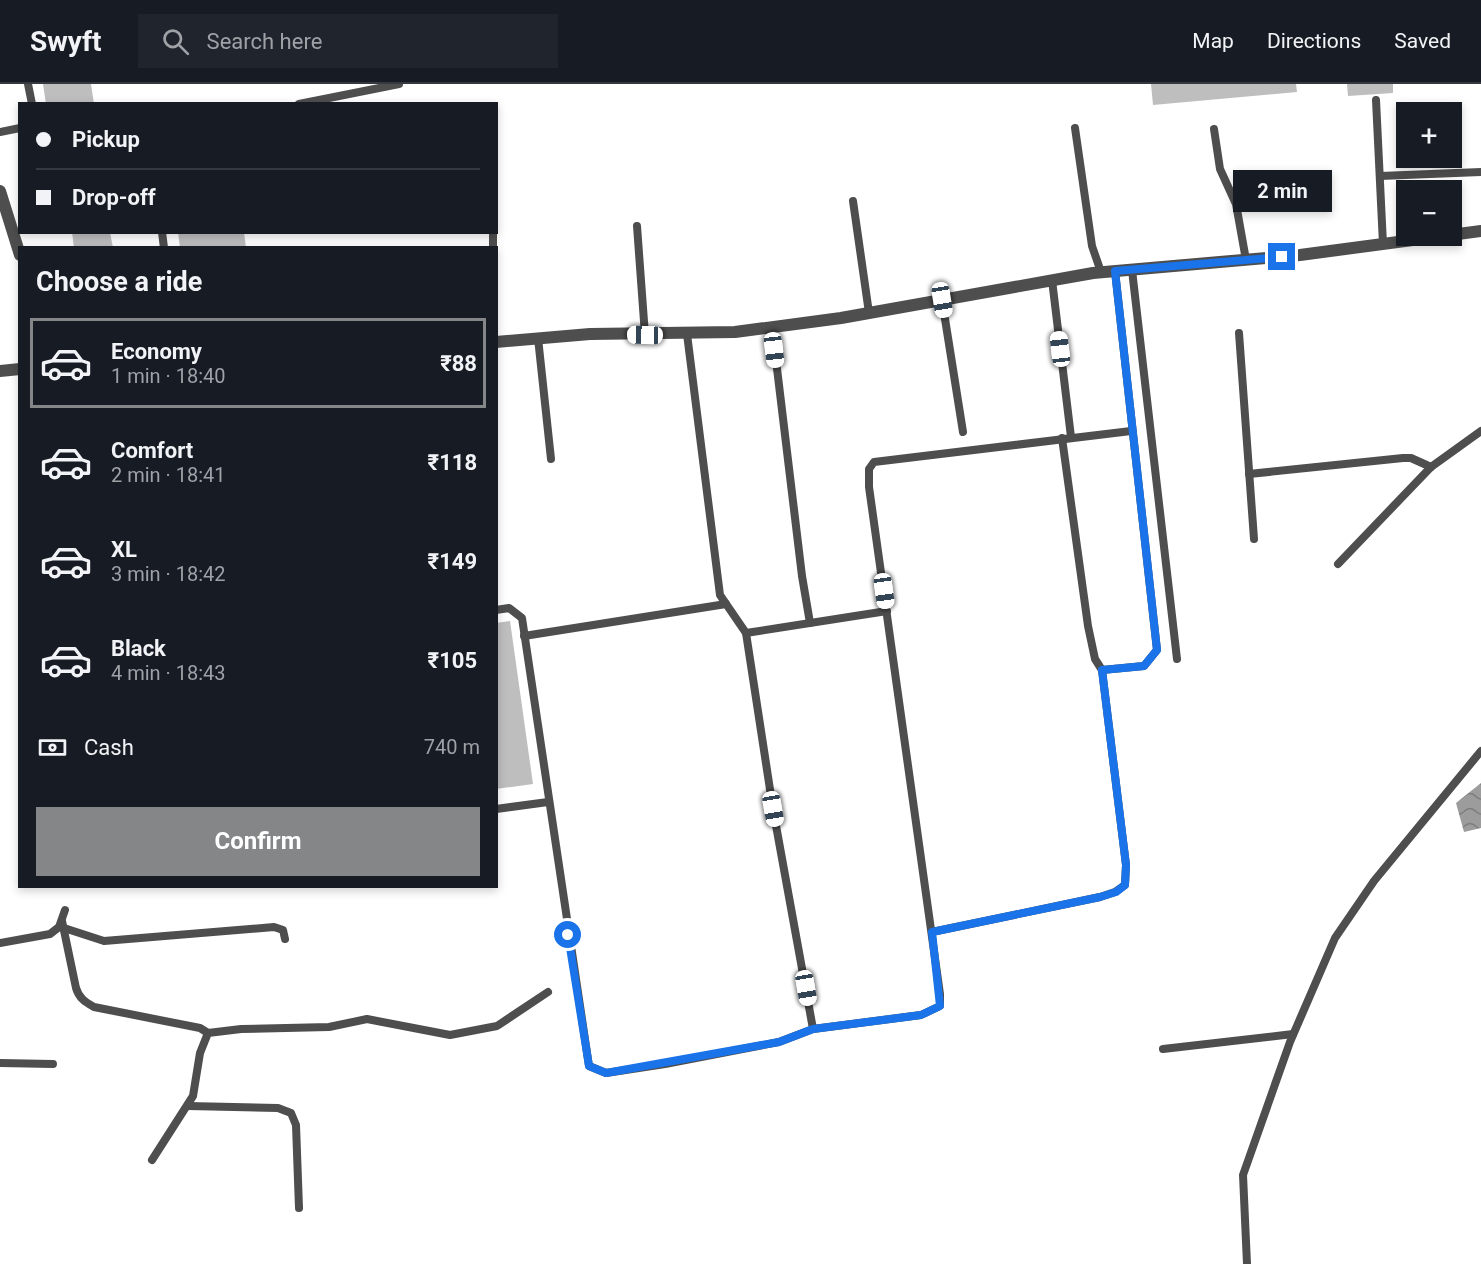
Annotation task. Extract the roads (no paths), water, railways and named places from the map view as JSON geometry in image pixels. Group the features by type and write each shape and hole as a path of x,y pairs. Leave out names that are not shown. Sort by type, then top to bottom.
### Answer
{"street":[{"path":"0,190 18,248"},
{"path":"498,342 590,334 735,332 869,313 1101,272 1246,260 1481,231"},
{"path":"0,371 18,369"}],"lane":[{"path":"28,84 32,102"},
{"path":"309,102 399,84"},
{"path":"1376,100 1383,244"},
{"path":"0,132 18,128"},
{"path":"1075,128 1092,246 1101,272"},
{"path":"1214,129 1220,170 1236,204 1246,260"},
{"path":"1380,176 1481,172"},
{"path":"853,201 869,313"},
{"path":"637,226 645,335"},
{"path":"1132,270 1176,659"},
{"path":"1102,670 1144,666 1157,650 1115,271"},
{"path":"932,932 1100,897 1116,892 1125,885 1126,865 1102,670 1095,659 1088,626 1052,280"},
{"path":"942,300 963,432"},
{"path":"772,327 802,576 810,623"},
{"path":"1239,333 1254,539"},
{"path":"687,334 720,595 746,633 773,809 813,1029"},
{"path":"538,338 551,459"},
{"path":"498,610 509,608 522,618 589,1066 606,1073 665,1064 779,1042 813,1029 921,1015 940,1006 932,932 869,487 869,469 874,462 1131,431"},
{"path":"1338,564 1431,467 1481,431"},
{"path":"1249,474 1403,458 1411,458 1431,467"},
{"path":"524,636 726,604"},
{"path":"746,633 887,611"},
{"path":"1247,1264 1243,1175 1293,1034 1335,938 1388,863 1481,751"},
{"path":"498,809 548,802"},
{"path":"65,910 63,925 76,988 84,1002 94,1007 200,1028 208,1033 241,1029 329,1027 368,1019 450,1035 497,1026 548,992"},
{"path":"63,925 104,941 274,927 283,930 285,939"},
{"path":"0,943 50,934 63,925"},
{"path":"153,1160 193,1096 200,1053 208,1033"},
{"path":"1163,1049 1293,1034"},
{"path":"0,1064 52,1064"},
{"path":"188,1106 278,1108 291,1113 296,1125 298,1208"}],"water":[{"path":"1481,783 1481,828 1464,832 1456,803"}]}
